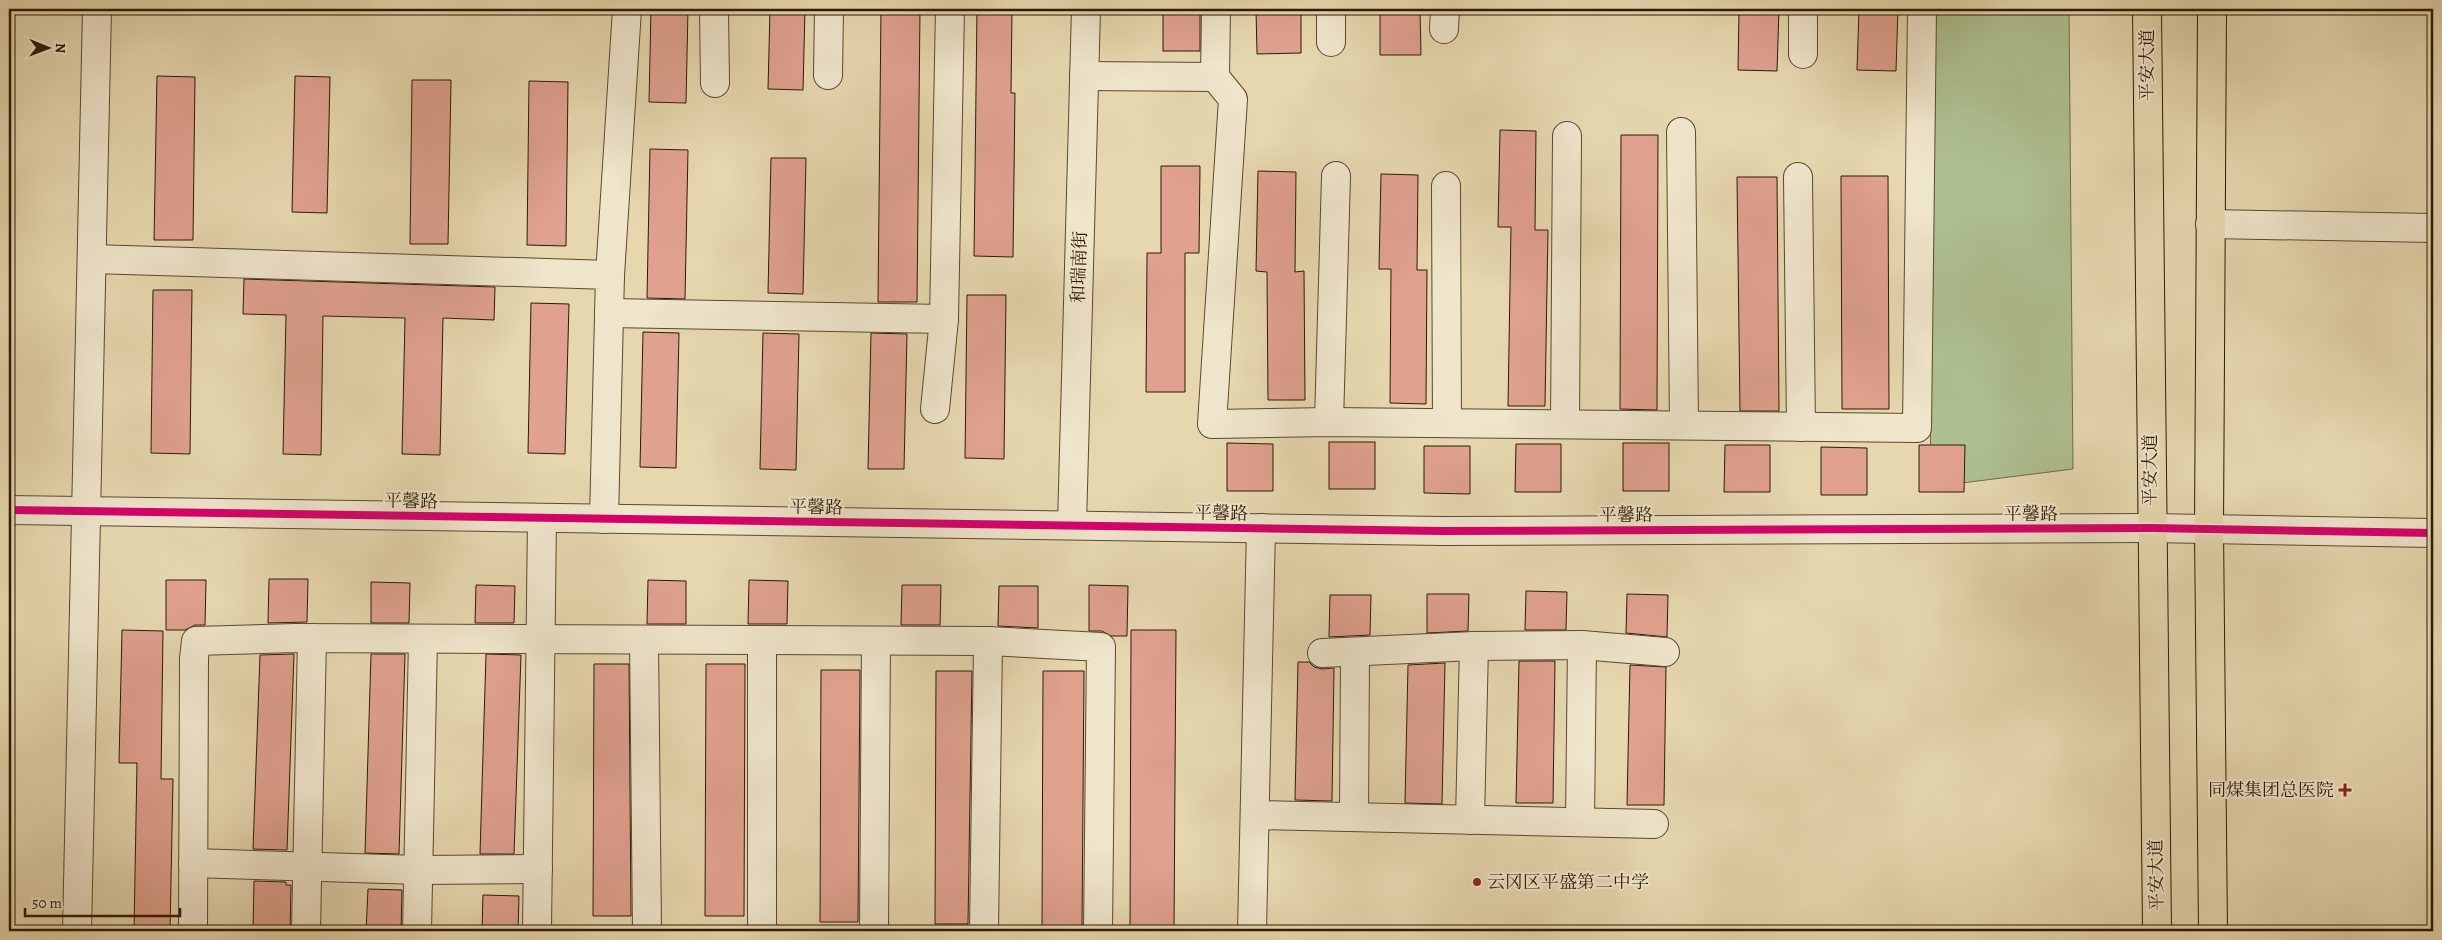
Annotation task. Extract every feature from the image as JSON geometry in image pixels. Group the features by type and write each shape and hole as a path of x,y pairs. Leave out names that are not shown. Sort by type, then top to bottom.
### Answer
{"main road":[{"name":"平安大道","path":"2147,9 2151,528 2157,931"},
{"path":"2212,9 2209,529 2213,931"}],"street":[{"path":"77,931 97,9"},
{"path":"604,519 610,275 627,9"},
{"path":"714,9 714,84"},
{"path":"828,75 829,9"},
{"path":"935,409 944,319 950,9"},
{"name":"和瑞南街","path":"1072,525 1086,9"},
{"path":"1216,9 1214,77 1233,99 1212,424 1329,422 1917,428 1922,9"},
{"path":"1331,9 1331,42"},
{"path":"1802,54 1803,9"},
{"path":"1084,76 1214,77"},
{"path":"1681,132 1684,425"},
{"path":"1565,424 1567,136"},
{"path":"1329,422 1336,176"},
{"path":"1798,178 1801,426"},
{"path":"1446,186 1447,423"},
{"path":"2210,224 2433,228"},
{"path":"92,259 610,275"},
{"path":"609,314 944,319"},
{"name":"平馨路","path":"9,510 1442,531 2151,528 2433,533"},
{"path":"537,931 542,518"},
{"path":"1252,931 1261,528"},
{"path":"306,931 312,638"},
{"path":"193,931 194,658 196,642 312,638 988,641 1102,648 1098,931"},
{"path":"417,931 423,639"},
{"path":"644,640 647,931"},
{"path":"762,641 762,931"},
{"path":"874,931 876,641"},
{"path":"984,931 988,641"},
{"path":"1580,822 1582,645"},
{"path":"1322,654 1474,646 1582,645 1665,652"},
{"path":"1470,820 1474,646"},
{"path":"1354,817 1355,653"},
{"path":"1255,815 1654,824"},
{"path":"193,864 419,870 538,869"}],"green space":[{"path":"1935,9 2069,9 2073,469 1930,487"}],"building":[{"path":"651,9 688,9 686,103 649,102"},
{"path":"770,9 805,9 803,90 768,89"},
{"path":"881,9 920,9 917,302 878,302"},
{"path":"977,9 1012,9 1011,93 1015,93 1013,257 974,256"},
{"path":"1163,9 1200,9 1200,51 1163,51"},
{"path":"1256,9 1301,9 1301,53 1257,54"},
{"path":"1380,9 1420,9 1421,55 1380,55"},
{"path":"1739,9 1779,9 1777,71 1738,70"},
{"path":"1859,9 1898,9 1896,71 1857,70"},
{"path":"157,76 195,77 193,240 154,240"},
{"path":"295,76 330,77 327,213 292,212"},
{"path":"412,80 451,80 448,244 410,244"},
{"path":"529,81 568,82 566,246 527,245"},
{"path":"1500,130 1536,131 1535,230 1548,230 1545,406 1508,406 1511,227 1498,227"},
{"path":"1621,135 1658,135 1657,410 1620,409"},
{"path":"650,149 688,150 685,299 647,298"},
{"path":"771,158 806,158 803,294 768,293"},
{"path":"1161,166 1200,166 1199,253 1185,253 1185,392 1146,392 1147,253 1161,253"},
{"path":"1258,171 1296,172 1295,272 1304,271 1305,400 1268,400 1267,272 1256,271"},
{"path":"1381,174 1418,175 1417,270 1427,270 1426,404 1390,403 1391,269 1379,269"},
{"path":"1841,176 1888,176 1889,409 1842,409"},
{"path":"1737,177 1777,177 1779,411 1740,411"},
{"path":"244,279 495,287 494,320 443,318 440,455 402,454 405,318 323,316 321,455 283,454 286,315 243,314"},
{"path":"153,290 192,290 190,454 151,453"},
{"path":"967,295 1006,295 1004,459 965,458"},
{"path":"531,303 569,304 565,454 528,453"},
{"path":"643,332 679,333 676,468 640,467"},
{"path":"763,333 799,334 796,470 760,469"},
{"path":"871,333 907,334 904,469 868,469"},
{"path":"1329,442 1375,442 1375,489 1329,489"},
{"path":"1227,443 1273,444 1273,491 1227,491"},
{"path":"1623,443 1669,443 1669,491 1623,491"},
{"path":"1516,444 1561,444 1561,492 1515,492"},
{"path":"1725,445 1770,445 1770,492 1724,492"},
{"path":"1919,445 1965,445 1964,492 1919,492"},
{"path":"1424,446 1470,446 1470,494 1424,493"},
{"path":"1821,447 1867,448 1867,495 1821,495"},
{"path":"269,579 308,579 307,622 268,623"},
{"path":"166,580 206,580 205,625 195,625 185,630 166,630"},
{"path":"648,580 686,581 686,624 647,624"},
{"path":"749,580 788,581 787,624 748,624"},
{"path":"371,582 410,583 409,623 371,623"},
{"path":"476,585 515,586 514,623 475,623"},
{"path":"902,585 941,585 940,625 901,625"},
{"path":"1089,585 1128,586 1127,636 1111,636 1102,631 1089,631"},
{"path":"999,586 1038,586 1038,628 998,626"},
{"path":"1526,591 1567,592 1566,630 1525,630"},
{"path":"1427,594 1469,594 1468,631 1427,633"},
{"path":"1627,594 1668,595 1667,637 1626,633"},
{"path":"1330,595 1371,595 1370,635 1329,637"},
{"path":"122,630 163,631 161,779 173,779 170,931 134,931 137,763 119,763"},
{"path":"1131,630 1176,630 1174,931 1130,931"},
{"path":"294,654 287,850 253,849 260,655"},
{"path":"371,654 405,654 399,854 365,853"},
{"path":"486,654 521,655 514,854 480,854"},
{"path":"1519,661 1555,661 1553,803 1516,803"},
{"path":"1298,662 1309,662 1314,667 1322,669 1334,668 1332,801 1295,800"},
{"path":"1445,663 1442,804 1405,803 1408,665"},
{"path":"594,664 629,664 631,916 593,916"},
{"path":"706,664 745,664 744,916 705,916"},
{"path":"1630,665 1666,667 1664,805 1627,805"},
{"path":"821,670 860,670 858,922 820,922"},
{"path":"936,671 972,671 968,924 935,924"},
{"path":"1043,671 1084,671 1082,927 1042,927"},
{"path":"254,881 286,882 286,885 291,885 290,931 253,931"},
{"path":"368,889 402,890 401,931 366,931"},
{"path":"483,895 519,896 518,931 482,931"}],"cycle path":[{"path":"9,510 1442,531 2151,528 2433,533"}],"place":[{"name":"同煤集团总医院","path":"2345,790"},
{"name":"云冈区平盛第二中学","path":"1477,882"}]}
